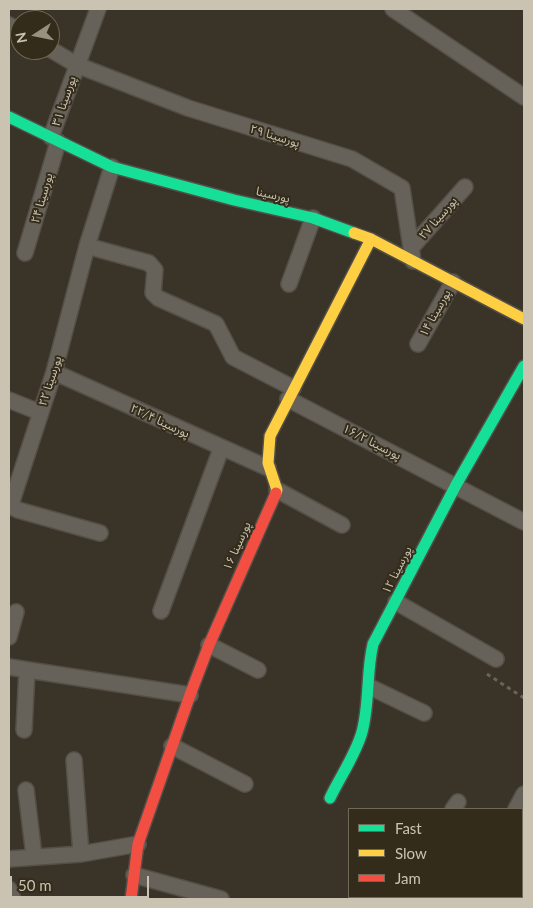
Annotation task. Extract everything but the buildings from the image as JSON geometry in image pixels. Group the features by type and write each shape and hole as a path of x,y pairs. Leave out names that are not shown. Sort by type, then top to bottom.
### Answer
{"street":[{"name":"پورسینا ۳۱","path":"54,140 77,65 98,9"},
{"path":"393,9 524,97"},
{"path":"60,55 77,65"},
{"name":"پورسینا ۲۹","path":"77,65 188,108 352,159 402,188 412,254"},
{"name":"پورسینا","path":"9,117 112,167 234,200 313,218 412,254 452,282 524,319"},
{"name":"پورسینا ۲۴","path":"25,253 54,140"},
{"name":"پورسینا ۲۲","path":"100,533 11,512 12,501 39,412 54,372 87,246 112,167"},
{"name":"پورسینا ۲۷","path":"412,254 464,187"},
{"path":"289,284 313,218"},
{"path":"342,524 277,490 268,468 266,453 270,436 291,393 371,239"},
{"name":"پورسینا ۱۶/۲","path":"87,246 153,266 155,270 153,294 216,324 233,357 291,393 524,522"},
{"name":"پورسینا ۱۴","path":"418,344 452,282"},
{"name":"پورسینا ۱۲","path":"330,798 362,733 370,687 368,665 373,644 456,485 524,366"},
{"name":"پورسینا ۲۲/۴","path":"54,372 221,449 268,468"},
{"path":"9,400 39,412"},
{"path":"161,611 221,449"},
{"name":"پورسینا ۱۶","path":"131,899 138,844 172,746 209,646 277,490"},
{"path":"396,602 496,658"},
{"path":"9,637 16,612"},
{"path":"209,646 258,670"},
{"path":"9,667 190,696"},
{"path":"24,730 27,670"},
{"path":"370,687 424,713"},
{"path":"172,746 245,784"},
{"path":"74,760 81,854"},
{"path":"26,790 34,856"},
{"path":"517,808 524,794"},
{"path":"9,859 81,854 138,844"},
{"path":"134,875 222,899"},
{"path":"9,888 13,899"}],"path":[{"path":"496,658 485,673 524,698"}],"traffic: fast":[{"path":"9,117 112,167 234,200 313,218 354,233"},
{"path":"330,798 352,757 362,732 373,644 456,485 524,366"}],"traffic: slow":[{"path":"354,233 371,239 524,319"},
{"path":"276,493 277,490 268,463 270,436 371,239"}],"traffic: jam":[{"path":"131,899 138,844 190,695 209,645 276,493"}]}
